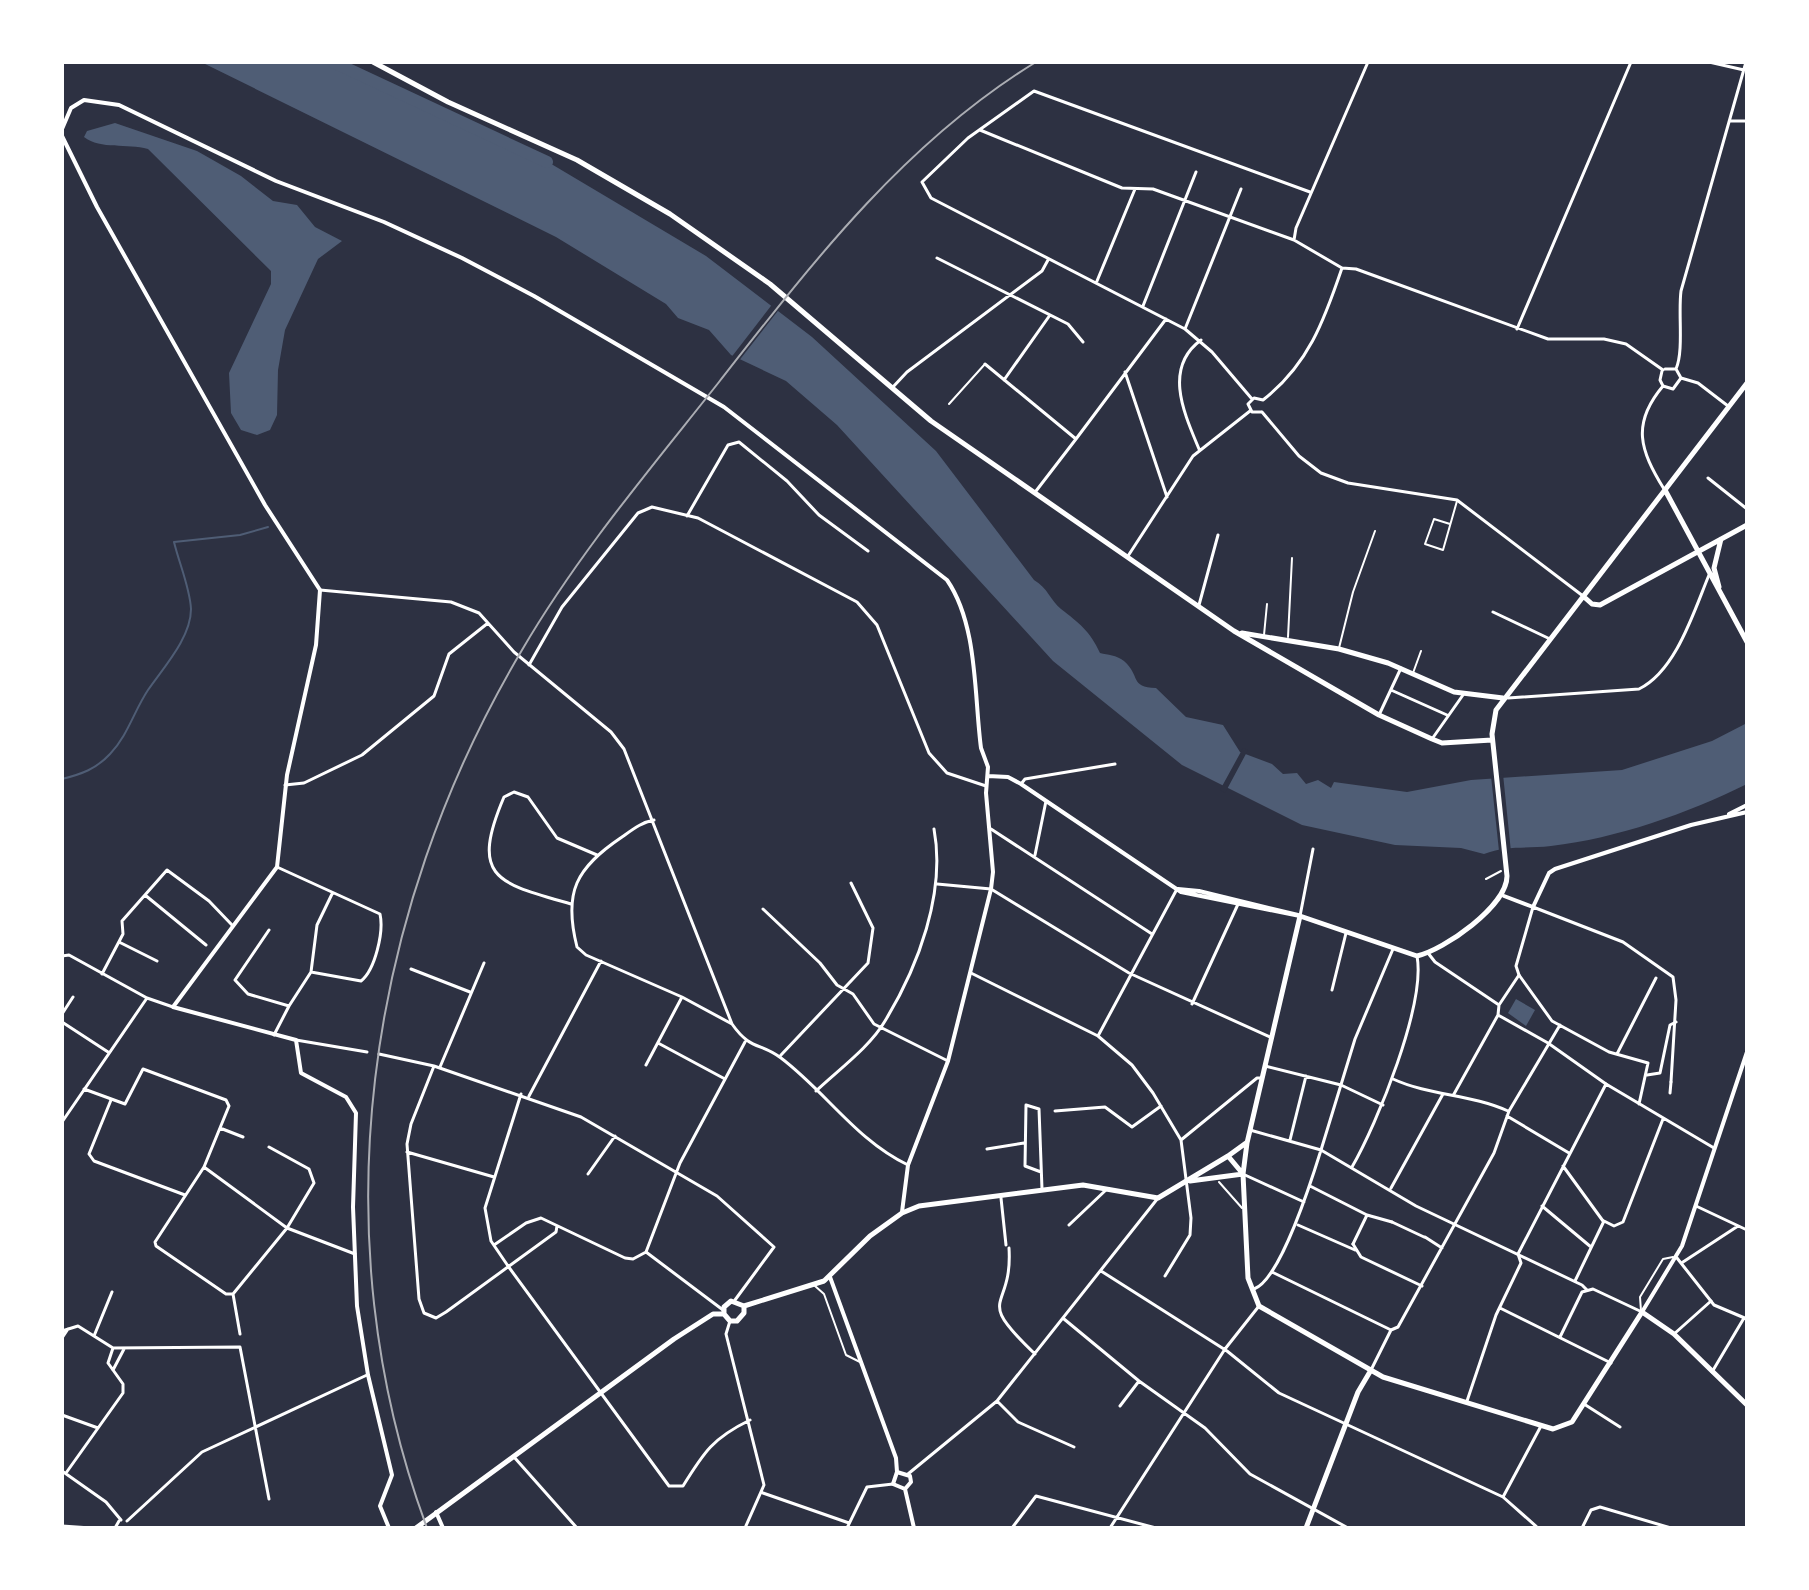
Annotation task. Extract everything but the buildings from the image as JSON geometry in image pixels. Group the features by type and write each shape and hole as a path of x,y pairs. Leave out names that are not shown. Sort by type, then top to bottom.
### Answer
{"main road":[{"path":"373,62 626,186 776,289 891,390 971,450 1234,631 1379,715 1432,739 1442,743 1493,744"},
{"path":"1747,383 1503,698 1493,718 1507,876 1504,896 1490,910 1427,953 1417,956 1300,916 1247,1143 1243,1174 1250,1290 1259,1306 1371,1370 1541,1425 1563,1427 1572,1422 1642,1312 1674,1334 1747,1405"},
{"path":"1664,489 1747,642"},
{"path":"1583,596 1592,604 1600,605 1747,525"},
{"path":"1721,539 1714,568 1721,595"},
{"path":"1234,631 1339,649 1401,668 1463,695 1503,698"},
{"path":"744,1306 814,1285 830,1277 870,1236 902,1213 919,1206 1042,1189 1108,1188 1158,1198 1171,1187 1185,1182 1247,1143"},
{"path":"1228,1156 1243,1174"},
{"path":"1185,1182 1243,1174"},
{"path":"416,1528 706,1318 724,1312 728,1302 735,1300 744,1306"},
{"path":"724,1312 730,1321 743,1317 744,1306"},
{"path":"1306,1528 1371,1370"}],"street":[{"path":"1294,240 1310,192 1368,62"},
{"path":"1517,329 1631,62"},
{"path":"1709,62 1744,70"},
{"path":"1728,406 1698,383 1681,378 1676,369 1680,358 1678,318 1681,291 1746,62"},
{"path":"1310,192 1041,91 1029,92 926,175 922,182 925,193 1185,329 1201,340 1252,399 1263,400 1286,382 1310,351 1342,268"},
{"path":"62,129 71,108 84,100 119,105 276,181 425,240 534,296 724,407 947,580 959,598 967,629 987,776 993,872 948,1061 908,1165 902,1213"},
{"path":"1729,121 1747,121"},
{"path":"980,130 1122,188 1153,189 1294,240 1342,268 1356,269 1517,329 1548,339 1615,340 1644,353 1663,370 1676,369"},
{"path":"62,136 97,207 265,505 320,590 316,645 285,785 277,867 173,1007"},
{"path":"1143,306 1196,172"},
{"path":"1097,282 1135,189"},
{"path":"1185,329 1241,189"},
{"path":"937,258 1068,324 1083,342"},
{"path":"891,390 907,372 1042,271 1048,260"},
{"path":"1004,380 1050,315"},
{"path":"1035,492 1166,319"},
{"path":"1199,449 1178,386 1182,360 1201,340"},
{"path":"985,364 1076,439"},
{"path":"1663,370 1660,380 1663,386 1673,389 1681,378"},
{"path":"1125,372 1167,498"},
{"path":"1663,386 1644,416 1642,445 1650,467 1664,489"},
{"path":"1250,411 1252,399"},
{"path":"1263,400 1262,412 1299,456 1321,473 1348,483 1457,500 1583,596"},
{"path":"1126,558 1199,449 1250,411 1262,412"},
{"path":"687,516 728,445 739,442 787,481 819,515 868,551"},
{"path":"1708,478 1747,509"},
{"path":"529,665 562,607 604,551 638,513 652,507 698,518 839,589 872,618 929,753 947,773 986,786"},
{"path":"1199,607 1218,535"},
{"path":"1503,698 1639,689 1648,685 1682,639 1709,575"},
{"path":"320,590 460,603 489,623 529,665 611,732 630,762 732,1024 745,1042 780,1056 870,1143 908,1165"},
{"path":"1493,612 1550,639"},
{"path":"285,785 317,778 362,755 434,696 449,654 489,623"},
{"path":"1379,715 1401,668"},
{"path":"1391,690 1447,715"},
{"path":"1432,739 1463,695"},
{"path":"1021,784 1025,779 1115,764"},
{"path":"987,776 1008,777 1021,784 1177,889 1292,911 1300,916 1313,849"},
{"path":"571,904 518,889 492,868 486,848 504,797 514,792 528,797 549,832 597,855"},
{"path":"1035,855 1046,801"},
{"path":"1723,817 1747,805"},
{"path":"1639,1104 1648,1063 1617,1054 1560,1025 1546,1014 1519,975 1516,966 1533,907 1549,873 1555,869 1747,812"},
{"path":"654,820 644,822 597,855 581,872 571,904 577,947 732,1024"},
{"path":"816,1091 881,1027 926,929 937,884 939,852 934,829"},
{"path":"989,829 1035,855 1152,934"},
{"path":"277,867 380,914 382,923 369,974 361,981 311,972"},
{"path":"102,974 119,942 122,921 164,872 171,871 234,926"},
{"path":"780,1056 846,990 868,963 873,935 871,923 851,883"},
{"path":"937,884 991,889 1129,973 1272,1038"},
{"path":"1098,1036 1129,973 1177,889"},
{"path":"274,1035 311,972 317,925 332,894"},
{"path":"145,895 206,945"},
{"path":"1504,896 1623,942 1670,973 1676,984 1670,1093"},
{"path":"1192,1004 1239,902"},
{"path":"763,909 820,963 837,985 857,998 871,1021 948,1061"},
{"path":"269,930 235,980 248,994 289,1006"},
{"path":"1332,990 1346,933"},
{"path":"119,942 157,961"},
{"path":"1250,1290 1263,1286 1272,1272 1304,1202 1370,999 1393,949"},
{"path":"1427,953 1435,962 1499,1005"},
{"path":"62,956 69,955 147,998 173,1007 274,1035 367,1052"},
{"path":"1352,1167 1393,1079 1417,983 1417,956"},
{"path":"529,1097 601,961"},
{"path":"440,1068 484,963"},
{"path":"411,969 470,992"},
{"path":"971,973 1098,1036 1132,1065 1161,1106 1181,1140 1191,1218 1190,1235 1165,1276"},
{"path":"1460,1105 1457,1095 1498,1015 1499,1005 1519,975"},
{"path":"1617,1054 1656,978"},
{"path":"62,1014 73,997"},
{"path":"646,1065 682,997"},
{"path":"62,1122 147,998"},
{"path":"1498,1015 1714,1148"},
{"path":"62,1022 108,1052"},
{"path":"1647,1075 1660,1073 1670,1025 1676,1022"},
{"path":"1371,1370 1391,1330 1398,1327 1422,1286 1494,1153 1508,1114 1560,1025"},
{"path":"296,1040 301,1073 346,1097 356,1113 357,1306 368,1375 392,1475 380,1506 389,1528"},
{"path":"494,1246 535,1219 547,1218 557,1226 625,1258 633,1259 646,1252 653,1226 679,1172 680,1163 745,1042"},
{"path":"658,1043 725,1079"},
{"path":"1560,1337 1582,1292 1587,1290 1593,1289 1642,1312 1677,1258 1747,1052"},
{"path":"379,1054 434,1066 581,1117 717,1196 775,1250 735,1300"},
{"path":"434,1066 411,1124 407,1152 419,1299 424,1313 436,1318 446,1312 556,1232 557,1226"},
{"path":"1265,1066 1341,1085 1383,1105"},
{"path":"84,1089 125,1104 143,1069 226,1100 229,1106 204,1167 155,1242 156,1246 226,1294 233,1294"},
{"path":"1290,1140 1306,1076"},
{"path":"1181,1140 1257,1078 1262,1078"},
{"path":"1393,1079 1422,1090 1457,1095 1508,1114 1569,1153"},
{"path":"1467,1401 1499,1307 1521,1263 1518,1254 1606,1084"},
{"path":"521,1094 485,1208 494,1246 508,1266 669,1486 683,1486 707,1447 724,1432 750,1420"},
{"path":"1391,1190 1443,1094"},
{"path":"111,1100 89,1154 94,1161 186,1195"},
{"path":"1041,1172 1025,1166 1023,1107 1034,1105 1039,1109 1042,1189"},
{"path":"1055,1111 1105,1107 1132,1127 1161,1106"},
{"path":"1563,1166 1604,1221 1614,1226 1623,1222 1663,1118"},
{"path":"220,1128 243,1137"},
{"path":"1250,1130 1321,1150 1391,1190 1575,1281 1587,1290"},
{"path":"588,1174 615,1136"},
{"path":"987,1149 1024,1143"},
{"path":"240,1334 233,1294 287,1228 314,1178 311,1171 295,1159 269,1147"},
{"path":"407,1152 494,1177"},
{"path":"204,1167 287,1228 355,1254"},
{"path":"1243,1174 1304,1202"},
{"path":"1310,1186 1367,1215 1425,1237 1442,1248"},
{"path":"1069,1225 1108,1188"},
{"path":"1000,1194 1007,1247 998,1310 1006,1326 1035,1354"},
{"path":"897,1472 908,1474 997,1401 1158,1198"},
{"path":"1542,1206 1591,1247"},
{"path":"1696,1206 1747,1230"},
{"path":"1367,1215 1353,1244 1355,1250 1359,1255 1422,1286"},
{"path":"1575,1281 1604,1221"},
{"path":"1298,1225 1355,1250"},
{"path":"1683,1264 1738,1226"},
{"path":"646,1252 724,1312"},
{"path":"1677,1258 1712,1303 1746,1318 1712,1372"},
{"path":"1101,1271 1225,1349 1275,1391 1503,1497 1538,1528"},
{"path":"1272,1272 1391,1330"},
{"path":"830,1277 896,1458 897,1472 893,1484"},
{"path":"94,1336 112,1292"},
{"path":"1674,1334 1712,1303"},
{"path":"1110,1528 1225,1349 1259,1306"},
{"path":"1499,1307 1611,1363"},
{"path":"1064,1319 1139,1381 1205,1428 1250,1474 1348,1528"},
{"path":"730,1321 726,1334 750,1420 763,1493 745,1528"},
{"path":"62,1338 70,1326"},
{"path":"62,1331 78,1326 113,1348 124,1349 145,1345 240,1347 269,1499"},
{"path":"113,1348 108,1363 123,1384 123,1393 64,1472 106,1502 121,1520 127,1521"},
{"path":"113,1370 124,1349"},
{"path":"127,1521 202,1452 368,1375"},
{"path":"1120,1406 1139,1381"},
{"path":"997,1401 1018,1422 1074,1447"},
{"path":"1584,1404 1620,1427"},
{"path":"62,1415 98,1428"},
{"path":"1503,1497 1541,1425"},
{"path":"514,1457 577,1528"},
{"path":"905,1489 911,1482 908,1474"},
{"path":"763,1493 848,1526 867,1487 893,1484 905,1489"},
{"path":"905,1489 914,1528"},
{"path":"1012,1528 1036,1496 1156,1528"},
{"path":"1582,1528 1591,1510 1600,1507 1671,1528"},
{"path":"436,1512 443,1528"},
{"path":"115,1528 121,1520"},
{"path":"127,1521 130,1528"},
{"path":"62,1526 91,1528"}],"lane":[{"path":"949,404 985,364"},
{"path":"1450,524 1434,519 1425,544 1443,550 1457,500"},
{"path":"1339,649 1353,592 1375,531"},
{"path":"1288,642 1292,558"},
{"path":"1264,638 1267,604"},
{"path":"1413,674 1421,651"},
{"path":"1486,879 1501,871"},
{"path":"1219,1182 1246,1212"},
{"path":"1642,1312 1640,1297 1663,1259 1677,1258"},
{"path":"814,1285 824,1294 846,1355 861,1363"}],"water":[{"path":"201,62 333,62 553,165 706,256 812,337 936,451 1034,580 1084,628 1100,653 1124,661 1138,683 1156,688 1186,717 1223,725 1240,752 1272,764 1283,774 1297,773 1306,784 1318,780 1331,788 1334,782 1407,792 1471,780 1622,770 1712,741 1747,723 1747,784 1676,815 1626,831 1576,842 1509,848 1484,854 1461,848 1395,845 1302,825 1182,765 1053,661 837,425 786,381 731,355 709,330 678,318 666,304 556,237"},
{"path":"115,123 197,151 241,176 273,201 297,205 315,227 342,241 318,259 285,330 278,370 277,415 270,430 257,435 241,430 231,413 229,373 271,284 271,271 148,149 98,144 84,137 87,131"},
{"path":"1516,999 1535,1010 1526,1026 1508,1013"}],"pier":[{"path":"774,302 781,307 738,362 730,359"},
{"path":"1243,748 1248,750 1225,793 1220,790"},
{"path":"1503,774 1511,852 1499,851 1491,776"}],"waterway":[{"path":"333,62 547,162"},
{"path":"62,779 88,770 110,754 181,642 191,609 174,542 240,535 268,527"}],"railway":[{"path":"427,1528 394,1418 374,1305 368,1192 375,1079 394,967 426,858 468,752 522,650 567,580 642,479 789,293 863,207 903,167 944,129 1036,62"}]}
